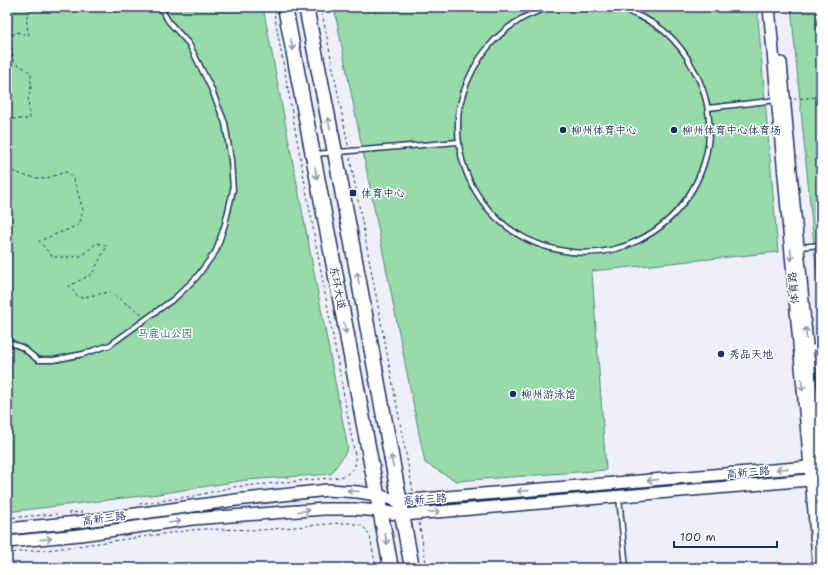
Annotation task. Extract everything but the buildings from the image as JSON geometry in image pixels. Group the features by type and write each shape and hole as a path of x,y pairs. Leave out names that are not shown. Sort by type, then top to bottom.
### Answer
{"highway":[{"name":"东环大道","path":"285,7 391,568"},
{"name":"东环大道","path":"306,7 335,152 412,568"}],"main road":[{"name":"体育路","path":"769,7 798,247 803,349"},
{"name":"体育路","path":"777,7 781,100 803,349 817,479 819,568"},
{"name":"高新三路","path":"7,529 92,520 236,500 328,490 350,491 377,495 399,501 816,466"},
{"name":"体育路","path":"817,479 821,497"},
{"name":"高新三路","path":"7,542 80,535 192,519 324,509 380,511 402,515 817,479"}],"lane":[{"path":"7,341 23,348 38,360 54,360 83,354 110,344 175,298 196,278 216,251 225,224 233,190 231,160 225,123 211,88 189,44 169,22 160,7"},
{"path":"550,7 524,17 500,34 480,57 466,83 458,112 458,142 465,172 479,199 500,222 525,239 554,250 585,253 615,249 644,238 669,220 689,196 702,169 709,139 708,108 700,80 685,54 665,32 640,16 615,7"},
{"path":"708,108 781,100"},
{"path":"313,154 458,142"},
{"path":"798,247 821,245"},
{"path":"803,349 821,347"},
{"path":"619,496 626,568"}],"path":[{"path":"7,122 13,119 30,120 28,101 31,87 31,73 13,61 12,47 8,40 16,32 29,35 26,21 31,9 34,7"},
{"path":"139,504 194,496 233,487 341,477 351,472 355,467 356,461 273,7"},
{"path":"321,7 415,500"},
{"path":"781,100 821,97"},
{"path":"7,169 26,176 44,179 66,172 73,177 83,210 79,224 39,242 53,256 68,257 81,256 97,243 107,246 92,274 69,286 79,298 109,292 148,317"},
{"path":"68,513 83,512"},
{"path":"7,518 61,514"},
{"path":"417,514 427,568"},
{"path":"7,553 69,547 203,529 261,530 351,523 363,526 370,536 376,568"}],"green space":[{"name":"马鹿山公园","path":"7,7 263,7 348,449 331,474 246,480 158,494 7,512"},
{"name":"柳州体育中心","path":"334,7 757,7 778,252 592,271 606,470 456,481 425,463"},
{"path":"791,7 821,7 821,318"}],"place":[{"name":"柳州体育中心","path":"563,130"},
{"name":"柳州体育中心体育场","path":"674,130"},
{"name":"体育中心","path":"353,193"},
{"name":"秀品天地","path":"721,354"},
{"name":"柳州游泳馆","path":"513,394"}]}
